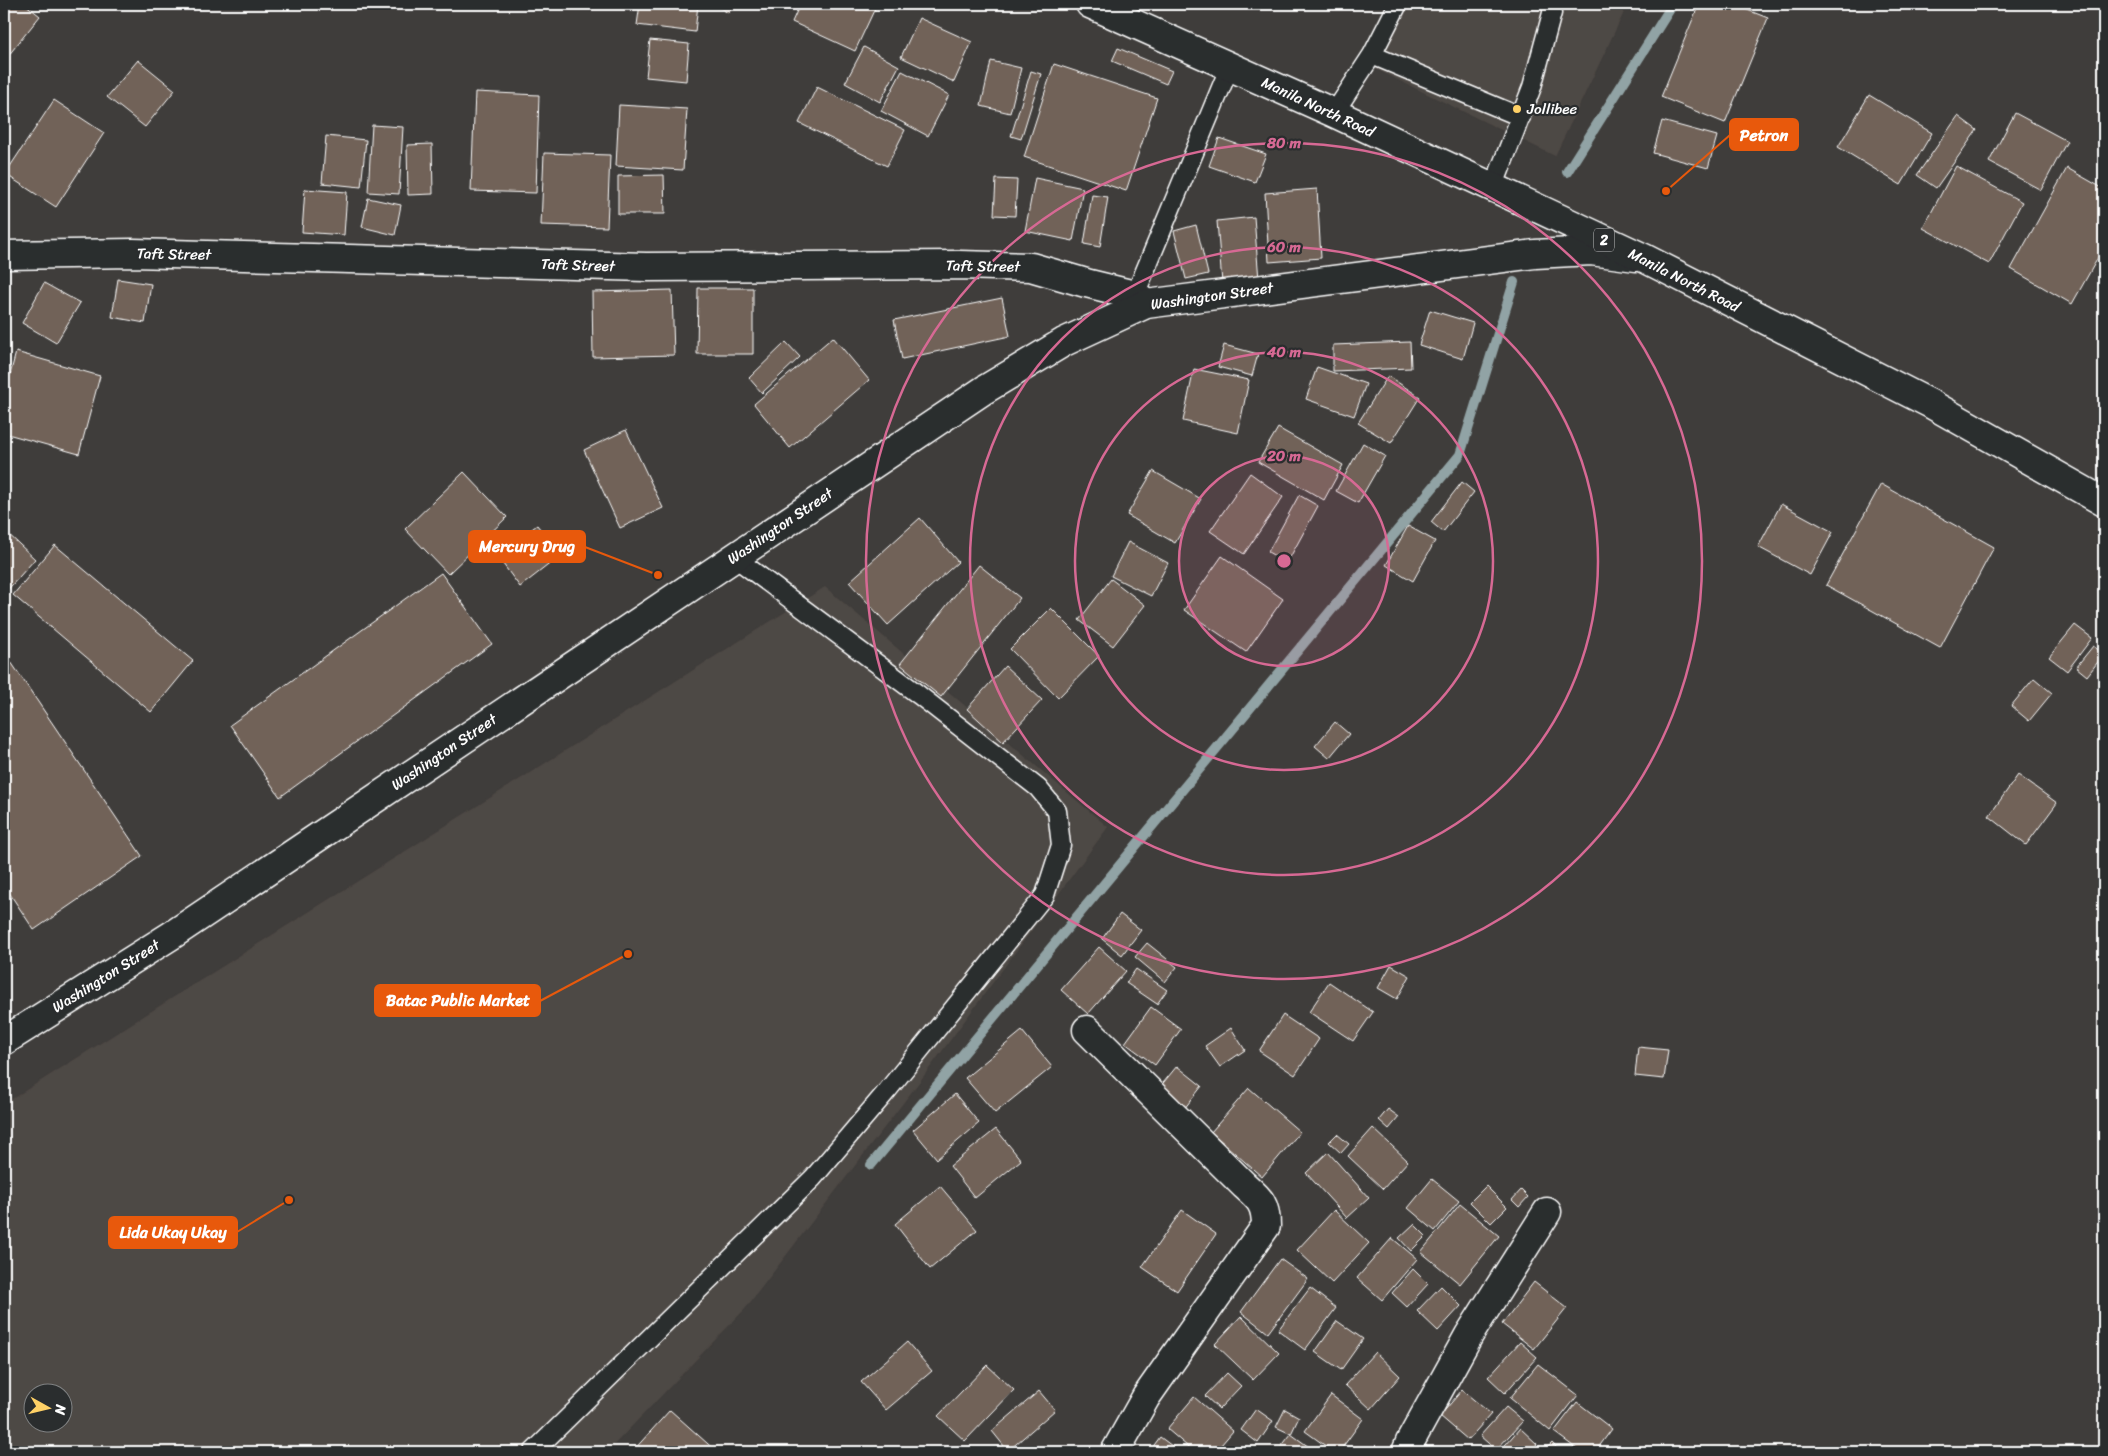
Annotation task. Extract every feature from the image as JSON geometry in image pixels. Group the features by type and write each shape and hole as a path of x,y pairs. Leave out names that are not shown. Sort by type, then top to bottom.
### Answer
{"main road":[{"name":"Manila North Road","path":"1090,4 1334,113 1644,258 1931,404 2104,502"},
{"name":"Washington Street","path":"4,1041 172,934 984,390 1141,299 1535,254 1591,251 1644,258"},
{"name":"Taft Street","path":"4,255 133,253 646,267 959,265 1032,267 1141,299"},
{"path":"1087,1030 1261,1200 1266,1215 1266,1226 1146,1397 1116,1452"},
{"path":"1406,1452 1469,1335 1547,1212"}],"lane":[{"path":"1334,113 1372,54 1398,4"},
{"path":"1493,188 1532,87 1552,13 1552,4"},
{"path":"1372,54 1520,117"},
{"path":"1141,299 1230,66"},
{"path":"533,1452 813,1178 887,1092 1045,895 1061,845 1057,811 1038,788 919,695 734,557"}],"shaded area":[{"name":"Jollibee","path":"1386,4 1628,4 1555,156 1359,61"},
{"path":"825,587 1108,827 920,1081 745,1309 607,1452 4,1452 4,1104"}],"building":[{"path":"4,4 25,4 40,16 4,61"},
{"path":"640,4 698,4 695,32 637,25"},
{"path":"714,4 734,4 728,13"},
{"path":"800,4 877,4 855,51 792,22"},
{"path":"1699,4 1732,4 1768,18 1725,123 1661,97"},
{"path":"919,18 972,42 954,82 901,57"},
{"path":"650,40 689,44 686,81 646,77"},
{"path":"864,47 899,66 880,102 845,83"},
{"path":"1118,48 1172,71 1166,84 1112,61"},
{"path":"138,60 175,90 145,127 107,97"},
{"path":"991,61 1021,68 1010,113 981,106"},
{"path":"1054,64 1157,98 1126,191 1024,157"},
{"path":"902,71 949,95 928,136 881,111"},
{"path":"1031,71 1041,74 1021,139 1011,136"},
{"path":"817,87 905,130 887,166 799,123"},
{"path":"475,92 539,95 536,193 471,191"},
{"path":"1869,95 1932,133 1901,185 1838,147"},
{"path":"54,100 104,133 56,207 5,174"},
{"path":"619,105 687,109 683,170 616,166"},
{"path":"2015,113 2067,141 2041,190 1989,162"},
{"path":"1958,116 1977,130 1936,188 1917,175"},
{"path":"1662,121 1717,136 1708,168 1653,153"},
{"path":"372,125 403,127 399,194 368,192"},
{"path":"326,136 366,140 361,187 322,183"},
{"path":"1219,138 1266,154 1255,182 1209,166"},
{"path":"432,144 433,194 408,195 407,145"},
{"path":"544,153 610,155 607,227 541,225"},
{"path":"1956,166 2022,202 1989,264 1923,228"},
{"path":"2067,168 2104,189 2104,247 2072,304 2011,269"},
{"path":"664,175 665,214 618,214 618,176"},
{"path":"1035,178 1083,188 1073,241 1025,231"},
{"path":"996,179 1017,180 1015,216 994,215"},
{"path":"305,189 347,192 344,235 302,232"},
{"path":"1317,189 1321,258 1269,262 1265,193"},
{"path":"1092,195 1108,197 1100,247 1084,244"},
{"path":"368,198 401,205 395,235 362,227"},
{"path":"1254,217 1259,280 1222,283 1217,221"},
{"path":"1196,225 1208,274 1186,279 1174,231"},
{"path":"118,279 151,284 145,323 112,317"},
{"path":"44,283 80,303 56,343 22,323"},
{"path":"698,288 753,288 753,354 697,354"},
{"path":"672,290 674,355 593,357 592,292"},
{"path":"1002,298 1010,336 902,359 894,320"},
{"path":"1430,310 1473,323 1463,359 1419,345"},
{"path":"833,337 869,380 790,448 754,404"},
{"path":"786,342 800,357 762,393 749,378"},
{"path":"1410,342 1411,368 1333,371 1333,345"},
{"path":"1224,345 1258,354 1252,376 1218,367"},
{"path":"16,352 100,376 79,454 4,433 4,398"},
{"path":"1317,367 1366,384 1354,416 1306,399"},
{"path":"1194,369 1249,380 1238,433 1183,421"},
{"path":"1388,376 1420,397 1391,443 1358,423"},
{"path":"1278,428 1343,465 1324,500 1258,462"},
{"path":"626,430 663,508 620,528 584,450"},
{"path":"1363,443 1385,456 1358,503 1336,491"},
{"path":"1153,471 1201,499 1175,543 1127,515"},
{"path":"464,472 507,517 448,574 405,529"},
{"path":"1250,473 1283,497 1244,554 1210,531"},
{"path":"1462,482 1474,492 1443,532 1431,522"},
{"path":"1881,484 1994,547 1940,648 1826,585"},
{"path":"1299,495 1318,506 1287,563 1268,552"},
{"path":"1781,504 1833,532 1810,575 1758,547"},
{"path":"920,518 958,562 888,625 849,582"},
{"path":"537,525 561,555 520,587 497,556"},
{"path":"1408,526 1435,541 1413,581 1386,565"},
{"path":"4,530 35,559 4,594"},
{"path":"1128,542 1168,563 1151,596 1111,576"},
{"path":"55,545 193,661 151,712 13,595"},
{"path":"1222,556 1283,599 1246,652 1184,610"},
{"path":"979,565 1020,598 941,697 900,664"},
{"path":"441,573 492,644 280,797 230,725"},
{"path":"1111,579 1145,605 1113,646 1079,620"},
{"path":"1051,608 1099,656 1058,698 1010,649"},
{"path":"2075,625 2092,638 2067,671 2049,657"},
{"path":"2093,646 2104,654 2087,676 2076,667"},
{"path":"11,662 142,856 34,930 4,885 4,667"},
{"path":"1005,666 1042,700 1003,742 967,709"},
{"path":"2034,678 2052,693 2029,721 2011,706"},
{"path":"1335,722 1349,734 1329,758 1315,746"},
{"path":"2018,775 2057,803 2026,845 1989,816"},
{"path":"1120,914 1141,930 1122,955 1102,939"},
{"path":"1147,943 1177,967 1165,982 1135,957"},
{"path":"1099,947 1126,971 1088,1014 1061,990"},
{"path":"1391,965 1410,976 1397,999 1378,988"},
{"path":"1136,969 1167,990 1157,1004 1126,983"},
{"path":"1329,982 1373,1012 1353,1041 1309,1012"},
{"path":"1151,1007 1181,1029 1155,1065 1125,1043"},
{"path":"1283,1015 1319,1039 1295,1075 1259,1051"},
{"path":"1231,1028 1245,1050 1220,1067 1205,1046"},
{"path":"1022,1031 1052,1067 995,1113 965,1078"},
{"path":"1638,1047 1668,1050 1664,1079 1635,1076"},
{"path":"1177,1066 1202,1086 1184,1109 1159,1088"},
{"path":"1249,1088 1300,1132 1262,1177 1211,1132"},
{"path":"955,1094 979,1123 937,1159 913,1130"},
{"path":"1388,1109 1399,1117 1389,1129 1379,1120"},
{"path":"1373,1128 1408,1161 1383,1189 1348,1156"},
{"path":"996,1129 1021,1160 975,1198 950,1166"},
{"path":"1337,1134 1349,1144 1341,1153 1329,1142"},
{"path":"1328,1152 1369,1198 1347,1218 1306,1173"},
{"path":"1432,1179 1459,1201 1435,1231 1408,1208"},
{"path":"940,1186 977,1230 930,1269 895,1224"},
{"path":"1486,1186 1507,1207 1491,1223 1470,1202"},
{"path":"1521,1190 1528,1197 1519,1207 1512,1200"},
{"path":"1460,1204 1499,1236 1460,1284 1421,1252"},
{"path":"1182,1210 1216,1234 1177,1291 1142,1267"},
{"path":"1334,1210 1369,1243 1332,1283 1297,1250"},
{"path":"1414,1224 1426,1236 1411,1251 1399,1238"},
{"path":"1392,1238 1417,1259 1382,1300 1357,1278"},
{"path":"1280,1259 1308,1279 1268,1333 1241,1312"},
{"path":"1413,1269 1428,1284 1407,1307 1392,1293"},
{"path":"1534,1282 1567,1308 1534,1349 1502,1324"},
{"path":"1441,1286 1461,1306 1438,1331 1417,1311"},
{"path":"1310,1288 1336,1308 1305,1350 1278,1330"},
{"path":"1241,1316 1279,1353 1253,1380 1215,1344"},
{"path":"1337,1321 1363,1339 1341,1370 1315,1352"},
{"path":"907,1342 932,1371 886,1410 861,1382"},
{"path":"1520,1342 1537,1357 1505,1393 1488,1377"},
{"path":"1375,1352 1400,1376 1371,1409 1345,1385"},
{"path":"1538,1364 1578,1395 1550,1431 1510,1398"},
{"path":"987,1365 1014,1390 965,1441 938,1416"},
{"path":"1227,1373 1241,1386 1219,1409 1205,1396"},
{"path":"1462,1390 1491,1414 1468,1440 1440,1416"},
{"path":"1039,1391 1055,1410 1008,1451 992,1431"},
{"path":"1331,1395 1363,1419 1339,1452 1334,1452 1305,1431"},
{"path":"1194,1397 1233,1431 1215,1452 1194,1452 1167,1429"},
{"path":"1577,1402 1612,1429 1595,1452 1581,1452 1554,1432"},
{"path":"1506,1407 1523,1421 1496,1450 1480,1436"},
{"path":"1256,1409 1273,1421 1258,1443 1241,1430"},
{"path":"1285,1409 1299,1417 1291,1434 1276,1427"},
{"path":"670,1410 717,1452 632,1452"},
{"path":"1520,1428 1537,1444 1530,1452 1499,1452"},
{"path":"1291,1434 1316,1452 1277,1452"},
{"path":"1160,1437 1180,1452 1149,1452"},
{"path":"1552,1443 1561,1452 1543,1452"}],"waterway":[{"path":"1567,172 1673,4"},
{"path":"871,1165 1460,455 1514,282"}],"place":[{"name":"Jollibee","path":"1517,109"},
{"name":"Petron","path":"1666,191"},
{"name":"Mercury Drug","path":"658,575"},
{"name":"Batac Public Market","path":"628,954"},
{"name":"Lida Ukay Ukay","path":"289,1200"}]}
